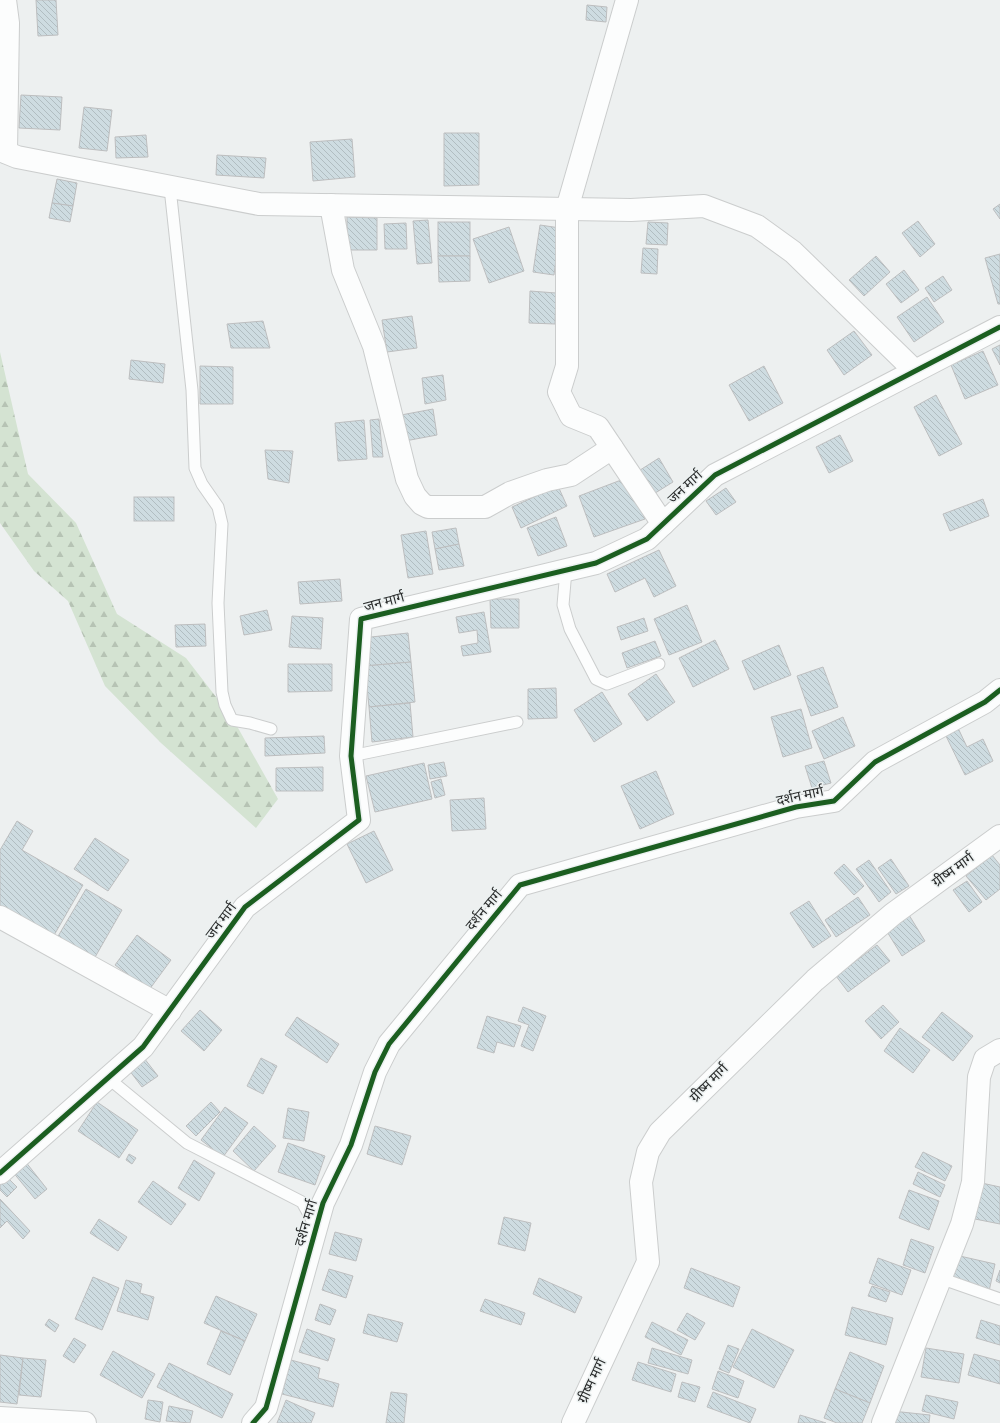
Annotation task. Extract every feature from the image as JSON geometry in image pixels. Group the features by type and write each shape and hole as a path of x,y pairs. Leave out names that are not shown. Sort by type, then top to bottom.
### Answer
{"street":[{"path":"5,0 8,23 3,151 17,157 170,188 259,204 631,210 704,206 757,226 793,252 915,371"},
{"path":"627,0 567,209 567,366 559,392 571,416 598,426 631,474 642,495 663,524"},
{"path":"331,205 343,270 374,346 407,479 415,496 422,504 428,507 485,507 510,493 547,480 571,475 612,448"},
{"name":"जन मार्ग","path":"0,1173 143,1047 245,907 359,820 351,756 361,619 596,563 646,539 715,475 1000,327"},
{"name":"दर्शन मार्ग","path":"253,1423 266,1408 323,1203 351,1145 375,1072 389,1044 520,885 796,807 834,801 875,762 985,702 1000,690"},
{"name":"ग्रीष्म मार्ग","path":"573,1423 648,1262 641,1182 648,1152 660,1132 815,980 893,914 1000,836"},
{"path":"0,917 170,1011"},
{"path":"883,1423 962,1224 973,1182 979,1077 985,1059 1000,1050"},
{"path":"0,1418 85,1423"}],"lane":[{"path":"170,188 192,390 195,468 202,484 218,507 222,524 218,603 222,692 225,705 232,720 271,729"},
{"path":"566,570 563,605 570,628 596,679 607,684 659,664"},
{"path":"351,756 517,722"},
{"path":"108,1078 187,1143 302,1202 316,1228"},
{"path":"940,1278 1000,1299"}],"green space":[{"path":"0,352 28,474 76,523 117,614 186,658 233,719 278,799 256,828 161,743 105,686 68,601 34,571 0,523"}],"building":[{"path":"36,0 56,0 58,35 38,36"},
{"path":"587,5 607,7 606,22 586,20"},
{"path":"21,95 62,97 60,130 19,128"},
{"path":"84,107 112,110 107,151 79,148"},
{"path":"444,133 479,133 479,185 444,186"},
{"path":"146,135 148,157 116,158 115,137"},
{"path":"352,139 355,177 313,181 310,142"},
{"path":"217,155 266,158 264,178 216,175"},
{"path":"57,179 77,183 73,206 52,203"},
{"path":"52,203 73,206 70,222 49,218"},
{"path":"1000,204 1000,219 993,209"},
{"path":"347,217 377,218 377,250 347,250"},
{"path":"428,220 432,263 417,264 413,221"},
{"path":"918,221 935,244 920,257 902,233"},
{"path":"438,222 470,222 470,256 438,256"},
{"path":"648,222 668,223 667,245 646,244"},
{"path":"406,223 407,249 385,249 384,224"},
{"path":"540,225 560,228 554,275 533,272"},
{"path":"509,227 524,271 489,283 473,239"},
{"path":"643,248 658,249 657,274 641,273"},
{"path":"1000,254 1000,304 998,304 985,258"},
{"path":"438,256 470,256 470,281 439,282"},
{"path":"876,256 890,272 864,296 849,280"},
{"path":"904,270 919,290 901,303 886,284"},
{"path":"943,276 952,290 934,302 925,288"},
{"path":"530,291 556,293 555,324 529,323"},
{"path":"927,297 944,322 914,342 897,317"},
{"path":"412,316 417,348 387,352 382,320"},
{"path":"263,321 270,348 231,348 227,324"},
{"path":"854,331 872,355 844,375 827,350"},
{"path":"1000,345 1000,365 992,349"},
{"path":"983,351 998,385 965,399 951,365"},
{"path":"131,360 165,364 163,383 129,379"},
{"path":"200,366 233,367 233,404 200,404"},
{"path":"764,366 783,403 749,421 729,385"},
{"path":"443,375 446,400 425,404 422,378"},
{"path":"936,395 962,444 939,456 914,407"},
{"path":"433,409 437,435 405,441 401,415"},
{"path":"379,419 383,457 373,457 370,420"},
{"path":"364,420 367,459 338,461 335,423"},
{"path":"840,435 853,461 829,473 816,447"},
{"path":"265,450 293,451 289,483 268,479"},
{"path":"659,458 673,482 652,495 637,472"},
{"path":"629,477 645,519 594,537 579,496"},
{"path":"558,486 567,506 521,528 512,507"},
{"path":"726,488 736,502 716,515 706,501"},
{"path":"134,497 174,497 174,521 134,521"},
{"path":"983,499 989,516 950,531 943,514"},
{"path":"556,517 567,546 538,556 527,528"},
{"path":"456,528 459,544 435,549 432,532"},
{"path":"426,531 433,574 408,578 401,535"},
{"path":"459,544 464,566 439,570 435,549"},
{"path":"659,550 676,586 654,597 645,578 615,592 607,574"},
{"path":"340,579 342,601 300,604 298,582"},
{"path":"490,599 519,599 519,628 491,628"},
{"path":"687,605 702,642 669,655 654,619"},
{"path":"267,610 272,630 244,635 240,616"},
{"path":"484,612 491,652 463,656 461,646 478,643 477,630 459,633 456,617"},
{"path":"292,616 323,618 321,649 289,647"},
{"path":"644,618 648,631 621,640 617,627"},
{"path":"205,624 206,646 176,647 175,625"},
{"path":"408,633 411,662 365,666 362,638"},
{"path":"715,640 729,669 693,687 679,658"},
{"path":"655,641 661,656 627,668 622,653"},
{"path":"779,645 791,675 754,690 742,661"},
{"path":"411,662 415,702 369,707 365,666"},
{"path":"288,664 332,664 332,691 288,692"},
{"path":"823,667 838,707 811,716 797,676"},
{"path":"656,674 675,702 647,721 628,694"},
{"path":"556,688 557,718 528,719 528,689"},
{"path":"602,692 622,724 594,742 574,710"},
{"path":"410,703 413,737 372,742 369,707"},
{"path":"801,709 812,748 783,757 771,717"},
{"path":"843,717 855,746 824,759 812,731"},
{"path":"958,728 967,747 983,739 993,761 965,775 945,734"},
{"path":"324,736 325,753 265,756 265,738"},
{"path":"824,761 831,783 812,788 805,766"},
{"path":"444,762 447,776 430,779 428,765"},
{"path":"424,763 432,799 375,812 366,776"},
{"path":"323,767 323,791 276,791 276,768"},
{"path":"656,771 674,814 640,829 621,786"},
{"path":"441,779 445,795 435,798 431,782"},
{"path":"484,798 486,829 452,831 450,800"},
{"path":"17,821 33,831 22,850 83,885 53,937 0,906 0,850"},
{"path":"374,831 393,870 366,883 347,844"},
{"path":"95,838 129,860 108,891 74,869"},
{"path":"992,855 1000,865 1000,889 986,900 966,876"},
{"path":"891,859 909,886 896,894 878,868"},
{"path":"869,860 891,892 879,902 856,869"},
{"path":"844,864 864,886 854,895 834,873"},
{"path":"967,881 982,902 969,912 953,890"},
{"path":"86,889 122,910 94,959 57,938"},
{"path":"858,897 870,915 836,937 825,920"},
{"path":"809,901 831,936 813,948 790,913"},
{"path":"909,915 925,941 902,956 886,930"},
{"path":"137,935 171,960 149,990 115,965"},
{"path":"877,945 890,961 848,992 836,976"},
{"path":"883,1005 899,1022 881,1039 865,1021"},
{"path":"523,1007 546,1016 533,1051 521,1046 529,1025 518,1021"},
{"path":"200,1010 222,1030 204,1051 181,1031"},
{"path":"942,1012 973,1036 953,1061 922,1037"},
{"path":"487,1016 521,1026 514,1047 497,1042 494,1053 477,1048"},
{"path":"297,1017 339,1044 327,1063 285,1035"},
{"path":"900,1028 930,1050 913,1073 884,1051"},
{"path":"144,1058 158,1076 142,1087 129,1070"},
{"path":"261,1058 277,1066 263,1094 247,1086"},
{"path":"97,1102 138,1130 119,1158 78,1131"},
{"path":"211,1102 220,1112 196,1136 186,1126"},
{"path":"225,1107 248,1123 223,1157 201,1140"},
{"path":"288,1108 309,1112 304,1141 283,1138"},
{"path":"254,1126 276,1146 254,1171 233,1151"},
{"path":"375,1126 411,1136 402,1165 367,1154"},
{"path":"288,1143 325,1156 315,1185 278,1172"},
{"path":"923,1152 952,1166 945,1181 915,1167"},
{"path":"129,1154 136,1158 132,1164 126,1160"},
{"path":"194,1160 215,1173 199,1201 178,1188"},
{"path":"25,1161 47,1189 35,1199 12,1171"},
{"path":"918,1172 945,1185 940,1197 913,1184"},
{"path":"8,1178 17,1187 7,1197 0,1190 0,1185"},
{"path":"153,1181 186,1204 171,1225 138,1202"},
{"path":"977,1182 1000,1187 1000,1224 970,1218"},
{"path":"909,1190 939,1201 929,1230 899,1218"},
{"path":"0,1199 30,1231 23,1239 7,1221 0,1228"},
{"path":"504,1217 531,1223 525,1251 498,1244"},
{"path":"99,1219 127,1237 118,1251 90,1233"},
{"path":"335,1232 362,1239 356,1261 329,1254"},
{"path":"911,1239 934,1247 925,1273 903,1265"},
{"path":"951,1254 995,1264 988,1296 943,1285"},
{"path":"878,1258 911,1270 902,1295 869,1283"},
{"path":"691,1268 740,1287 733,1307 684,1288"},
{"path":"329,1269 353,1276 346,1298 322,1290"},
{"path":"1000,1270 1000,1283 996,1281"},
{"path":"93,1277 119,1288 102,1330 75,1319"},
{"path":"539,1278 582,1297 575,1313 533,1294"},
{"path":"126,1280 142,1284 140,1293 154,1297 148,1320 117,1311"},
{"path":"872,1286 890,1292 886,1302 868,1296"},
{"path":"216,1296 257,1314 245,1341 204,1323"},
{"path":"485,1299 525,1313 521,1325 480,1311"},
{"path":"320,1304 336,1310 330,1325 315,1320"},
{"path":"852,1307 893,1318 886,1345 845,1335"},
{"path":"687,1313 705,1323 695,1340 677,1330"},
{"path":"368,1314 403,1323 397,1342 363,1333"},
{"path":"49,1319 59,1325 55,1332 45,1325"},
{"path":"981,1320 1000,1326 1000,1345 976,1338"},
{"path":"652,1322 688,1340 681,1355 645,1337"},
{"path":"307,1329 335,1339 328,1361 299,1352"},
{"path":"752,1329 794,1350 774,1388 733,1367"},
{"path":"221,1331 245,1341 230,1375 207,1364"},
{"path":"74,1338 86,1345 74,1363 63,1356"},
{"path":"728,1345 739,1349 729,1373 719,1369"},
{"path":"652,1348 692,1360 688,1374 648,1363"},
{"path":"926,1348 964,1354 959,1383 921,1377"},
{"path":"113,1351 155,1374 142,1398 100,1375"},
{"path":"850,1352 884,1366 870,1403 835,1389"},
{"path":"974,1354 1000,1361 1000,1384 968,1375"},
{"path":"0,1355 23,1358 17,1404 0,1402"},
{"path":"23,1358 46,1360 41,1397 19,1395"},
{"path":"291,1360 320,1368 318,1378 339,1384 333,1407 282,1394"},
{"path":"638,1362 676,1374 671,1392 632,1380"},
{"path":"169,1363 233,1394 222,1418 157,1387"},
{"path":"718,1371 744,1381 738,1398 712,1389"},
{"path":"682,1382 700,1387 695,1402 678,1397"},
{"path":"835,1389 870,1403 862,1423 837,1423 824,1418"},
{"path":"391,1392 407,1394 404,1423 386,1423"},
{"path":"713,1392 756,1409 750,1423 707,1407"},
{"path":"926,1395 958,1402 954,1419 922,1411"},
{"path":"148,1400 163,1402 160,1422 145,1419"},
{"path":"286,1400 315,1413 311,1423 277,1423"},
{"path":"169,1406 193,1411 190,1423 166,1421"},
{"path":"892,1411 930,1415 929,1423 891,1423"},
{"path":"800,1415 826,1423 798,1423"}],"cycle path":[{"path":"0,1173 143,1047 245,907 359,820 351,756 361,619 596,563 647,539 715,475 1000,327"},
{"path":"253,1423 266,1408 323,1203 351,1145 375,1072 389,1044 520,885 796,807 834,801 875,762 985,702 1000,690"}]}
